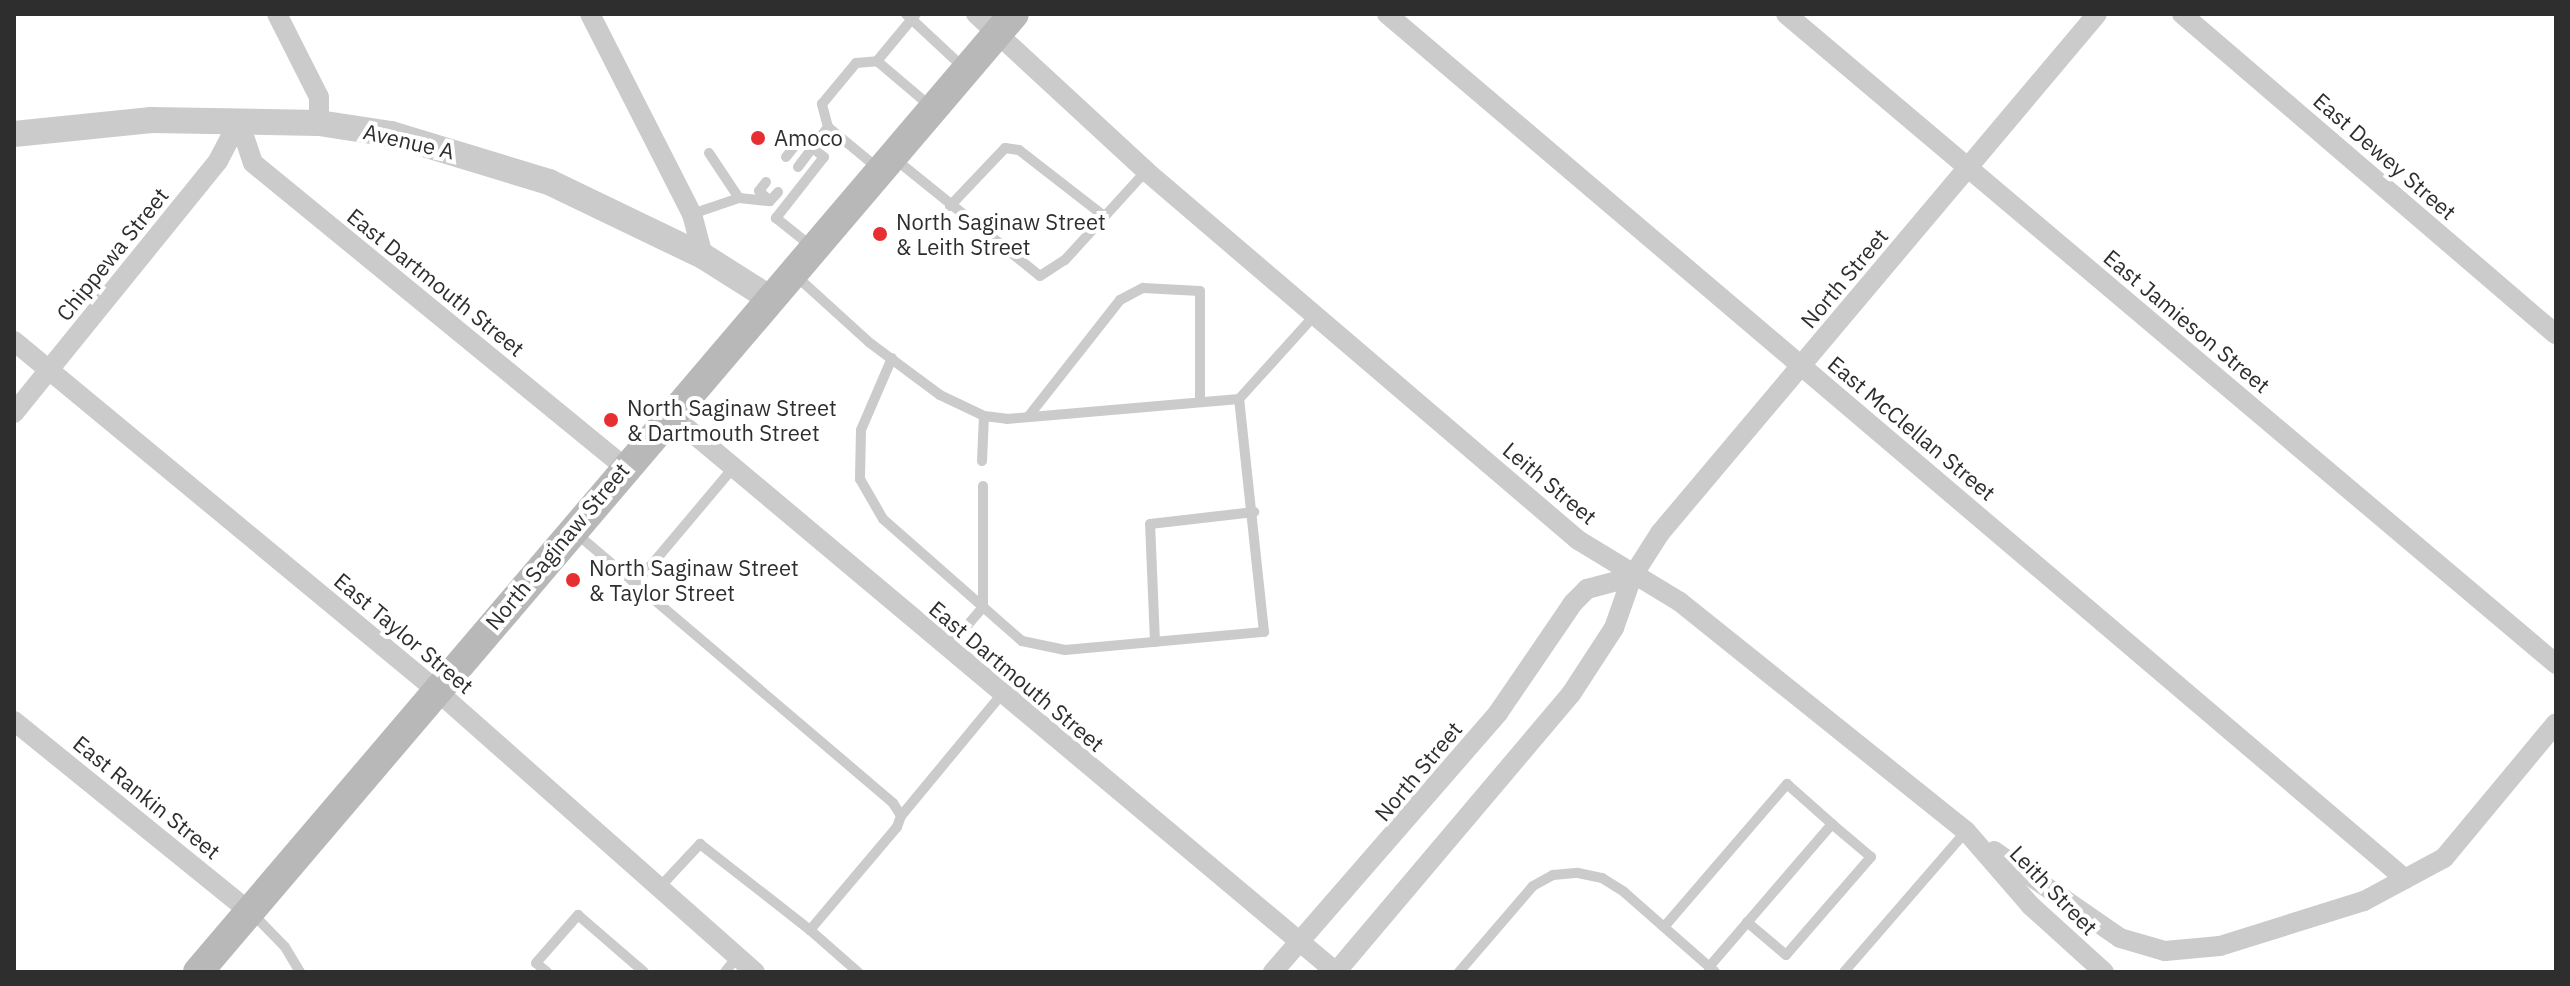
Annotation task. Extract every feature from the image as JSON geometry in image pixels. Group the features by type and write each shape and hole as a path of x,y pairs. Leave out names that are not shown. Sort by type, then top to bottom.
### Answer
{"main road":[{"name":"North Saginaw Street","path":"198,972 571,529 794,274 1005,25"}],"street":[{"path":"277,14 319,97 319,123"},
{"path":"590,14 692,214 703,256"},
{"name":"Leith Street","path":"976,14 1005,25 1146,171 1578,540 1632,577 1680,602 1966,831 2030,905 2104,972"},
{"name":"East McClellan Street","path":"1387,14 2405,879"},
{"name":"East Jamieson Street","path":"1786,14 2556,664"},
{"name":"North Street","path":"1336,972 1571,694 1614,628 1632,577 1660,533 2097,14"},
{"name":"East Dewey Street","path":"2182,14 2556,334"},
{"name":"Avenue A","path":"15,132 151,120 319,123 451,149 549,182 703,256 771,299"},
{"name":"Chippewa Street","path":"14,413 218,161 239,121"},
{"name":"East Dartmouth Street","path":"239,121 253,163 624,467"},
{"name":"East Taylor Street","path":"14,341 436,690 657,890 731,965 755,972"},
{"name":"East Dartmouth Street","path":"670,414 947,650 1336,972"},
{"name":"North Street","path":"1273,972 1302,944 1498,713 1573,603 1587,589 1632,577"},
{"name":"East Rankin Street","path":"14,721 249,911"},
{"path":"1966,831 2120,938 2165,951 2261,935 2364,901 2444,858 2556,723"}],"lane":[{"path":"877,61 911,16 967,71"},
{"path":"934,109 877,61 856,63 822,104 828,127 950,206 1040,276 1065,260 1146,171"},
{"path":"798,167 828,127"},
{"path":"786,157 801,138 824,157 779,209 776,218 814,249"},
{"path":"950,206 1005,148 1019,150 1104,216"},
{"path":"709,153 739,198"},
{"path":"766,182 759,191 774,196"},
{"path":"692,214 739,198 774,196"},
{"path":"774,196 779,209"},
{"path":"794,274 940,395 984,416 1028,417 1239,399 1315,315"},
{"path":"1028,417 1120,300 1143,288 1200,291 1200,402"},
{"path":"892,358 861,430 860,479 883,519 1022,641 1050,648 1264,632 1254,512 1239,399"},
{"path":"982,461 984,416"},
{"path":"637,582 733,468"},
{"path":"947,650 983,607 983,486"},
{"path":"1155,642 1150,524 1254,512"},
{"path":"571,529 637,582 893,803 901,816"},
{"path":"810,930 897,827 901,816 1001,695"},
{"path":"1664,927 1787,784 1871,857 1786,955 1747,922"},
{"path":"1459,972 1533,886 1553,875 1602,878 1712,970 1747,922 1832,824"},
{"path":"1844,972 1966,831"},
{"path":"657,890 700,844 810,930 858,972"},
{"path":"249,911 285,947 300,972"},
{"path":"547,972 536,963 578,915 644,972"}],"place":[{"name":"Amoco","path":"758,138"},
{"name":"North Saginaw Street & Leith Street","path":"880,234"},
{"name":"North Saginaw Street & Dartmouth Street","path":"611,420"},
{"name":"North Saginaw Street & Taylor Street","path":"573,580"}]}
